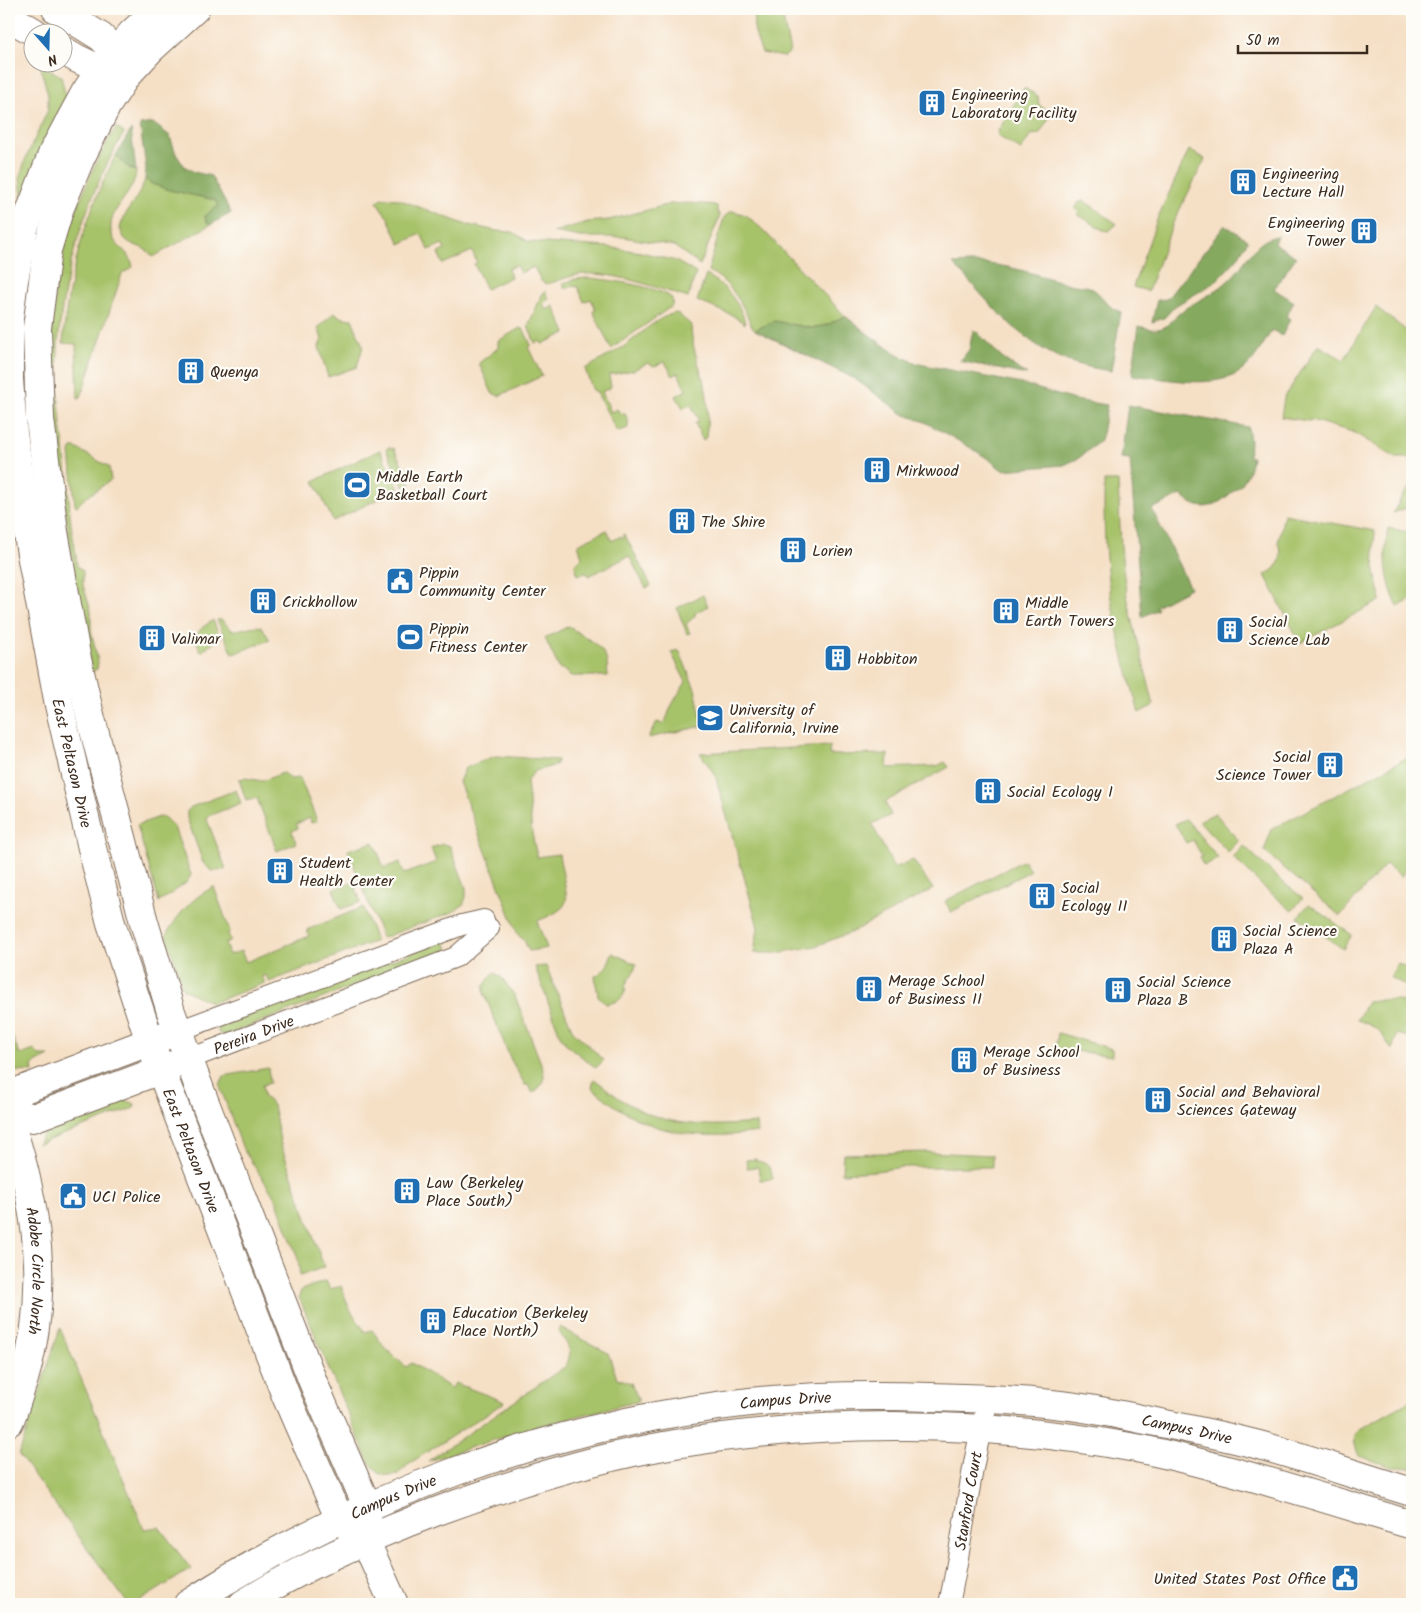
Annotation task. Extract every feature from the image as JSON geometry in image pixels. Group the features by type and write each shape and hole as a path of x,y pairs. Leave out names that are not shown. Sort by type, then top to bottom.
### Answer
{"main road":[{"path":"56,9 101,37 114,66 83,63 72,56"},
{"name":"East Peltason Drive","path":"158,9 136,28 114,66 85,93 53,152 24,228 9,318 9,379 13,433 31,554 59,705 111,923 160,1070 286,1396 340,1520"},
{"name":"East Peltason Drive","path":"114,66 150,50 195,9"},
{"path":"9,17 22,25"},
{"name":"East Peltason Drive","path":"114,66 106,105 60,206 47,250 36,328 40,419 54,532 76,655 89,711 144,922 178,1031 313,1382 368,1508"},
{"name":"Pereira Drive","path":"9,1106 22,1090 178,1031"},
{"name":"Pereira Drive","path":"9,1110 33,1118 189,1059"},
{"name":"Adobe Circle North","path":"9,1119 19,1149 35,1218 39,1267 37,1317 32,1351 9,1422"},
{"name":"Campus Drive","path":"188,1604 266,1557 340,1520 460,1470 540,1444 630,1421 751,1402 889,1396 989,1398 1084,1408 1258,1445 1412,1492"},
{"name":"Campus Drive","path":"243,1604 365,1540 404,1523 497,1488 589,1463 674,1444 760,1433 821,1428 939,1426 1018,1432 1145,1450 1259,1479 1412,1525"},
{"path":"365,1540 368,1508"},
{"path":"340,1520 365,1540 394,1604"}],"street":[{"name":"Pereira Drive","path":"178,1031 462,925 487,924 456,957 189,1059"},
{"name":"Stanford Court","path":"949,1604 960,1552 980,1429 989,1398"}],"green space":[{"path":"755,9 781,9 790,52 784,57 762,53 754,26"},
{"path":"42,72 53,72 61,76 67,102 22,198 20,178 25,160 48,110 48,95"},
{"path":"1024,88 1038,96 1039,105 1052,114 1039,134 1031,135 1021,150 998,136 998,131"},
{"path":"153,123 170,136 176,154 184,166 194,172 211,176 231,213 210,225 206,221 205,216 218,206 215,200 169,190 152,184 145,179 146,168 140,125"},
{"path":"116,127 124,133 94,192 82,224 73,257 65,290 58,357 58,390 71,527 77,566 83,571 83,585 91,611 91,630 98,662 97,669 93,671 91,669 62,489 51,344 54,302 61,260 80,200 91,174"},
{"path":"131,130 136,171 125,165 116,155"},
{"path":"1189,150 1205,159 1173,223 1148,291 1133,287 1158,217"},
{"path":"116,155 130,169 136,171 135,179 117,208 111,223 111,231 115,242 129,256 133,267 122,274 81,397 78,398 76,344 63,343 65,319 74,270 87,223"},
{"path":"145,179 152,184 169,190 215,200 218,206 205,216 206,221 210,225 153,257 149,252 130,243 122,235 120,228"},
{"path":"382,198 398,199 464,224 497,231 513,232 529,242 607,247 641,252 676,261 696,273 688,298 632,280 602,275 576,275 546,284 541,281 534,267 520,273 516,265 508,269 511,277 486,289 474,264 477,263 472,251 443,264 438,253 445,250 442,244 429,250 421,234 400,244 388,218 377,202"},
{"path":"1083,200 1117,224 1109,231 1103,230 1077,214 1079,212 1075,209 1079,202"},
{"path":"691,203 717,206 720,216 700,265 674,246 623,237 581,237 553,232 588,222 609,220 670,204"},
{"path":"732,211 746,215 762,229 845,316 827,325 811,328 774,321 755,330 739,300 730,288 720,278 708,271 724,217"},
{"path":"1225,225 1248,240 1237,259 1214,283 1175,306 1164,318 1152,322 1157,300 1167,299"},
{"path":"1277,236 1274,243 1296,257 1274,289 1294,302 1286,316 1290,319 1282,336 1272,330 1245,368 1221,380 1191,382 1132,375 1139,326 1153,329 1165,327 1182,311 1225,284 1262,242"},
{"path":"971,263 1009,267 1071,285 1089,287 1095,291 1111,307 1121,312 1111,371 1069,362 1041,348 1027,338 1001,315 953,264"},
{"path":"706,275 719,283 731,295 740,310 745,324 732,315 697,301"},
{"path":"586,278 616,281 653,289 670,297 672,306 611,349 593,311 596,310 591,299 584,302 578,287 573,286 565,289 562,284 575,279"},
{"path":"545,291 549,299 543,303 546,310 554,306 566,333 542,344 540,341 535,343 528,326"},
{"path":"1376,307 1412,335 1412,458 1396,458 1353,432 1311,420 1281,417 1284,398 1318,345 1344,360"},
{"path":"334,313 343,318 352,319 363,346 357,367 328,377 319,347 322,339 318,328"},
{"path":"677,313 691,325 694,348 707,398 708,418 706,437 703,441 695,423 699,420 691,405 683,408 676,396 686,390 678,373 673,376 665,362 654,366 647,363 634,370 609,375 611,387 602,392 611,412 617,409 620,413 625,414 628,420 628,428 617,432 596,391 593,391 585,369 623,347 656,322"},
{"path":"845,316 899,355 919,364 1026,385 1074,400 1107,405 1101,440 1079,458 1064,465 1002,470 971,448 925,422 903,414 855,379 755,330 774,321 811,328 827,325"},
{"path":"520,328 524,330 531,345 528,347 542,376 499,396 492,393 479,363 498,348 498,341"},
{"path":"973,330 1002,358 1027,375 960,361 969,350"},
{"path":"1128,405 1248,427 1250,441 1249,457 1252,457 1249,471 1244,481 1218,503 1206,507 1194,505 1181,495 1152,509 1190,588 1156,606 1158,609 1142,617 1130,459 1121,458"},
{"path":"390,447 391,449 394,448 411,484 404,487 386,449"},
{"path":"72,448 76,448 109,467 111,480 77,506 75,505 70,452"},
{"name":"Middle Earth Basketball Court","path":"380,450 399,489 333,521 314,481"},
{"path":"1104,481 1118,481 1123,567 1127,596 1154,705 1139,713 1119,638 1110,593 1105,551"},
{"path":"1412,483 1412,506 1393,513 1400,500"},
{"path":"1284,514 1375,531 1374,565 1380,601 1300,643 1265,575 1274,569 1280,561 1281,552 1278,543"},
{"path":"1388,528 1412,533 1412,599 1398,607 1388,578 1386,548"},
{"path":"607,530 612,541 621,536 624,538 623,534 625,535 651,586 646,588 629,556 589,576 587,573 578,575 575,565 582,557 578,544"},
{"path":"703,595 708,606 695,613 695,616 686,624 690,633 687,634 677,608"},
{"path":"213,620 220,638 201,652 197,641 198,633"},
{"path":"217,620 222,620 232,630 254,626 262,627 270,640 233,654"},
{"path":"569,626 594,643 602,651 607,660 608,676 569,676 563,669 560,670 545,638"},
{"path":"679,650 695,689 703,726 648,738 657,722 663,724 673,702 686,682 671,652"},
{"path":"830,746 829,755 888,754 887,768 937,766 945,762 949,767 885,802 891,815 872,824 894,868 913,860 933,889 852,932 816,946 777,953 754,953 758,928 754,912 715,775 700,753"},
{"path":"1412,755 1412,856 1401,877 1386,864 1340,916 1264,851 1272,829"},
{"path":"495,756 558,760 556,765 535,771 527,780 532,833 537,857 559,854 566,892 565,905 562,908 554,914 537,921 547,948 529,951 524,940 518,935 459,782 465,768"},
{"path":"283,773 291,779 300,778 317,821 311,823 310,818 296,824 298,828 292,831 296,843 277,851 257,798 246,801 239,779 245,778 262,781"},
{"path":"236,790 241,803 206,817 226,869 212,871 203,863 187,818 187,811 191,807"},
{"path":"1215,813 1239,841 1228,852 1199,821"},
{"path":"159,817 165,818 174,827 191,875 186,883 159,902 137,825"},
{"path":"1186,819 1218,858 1204,866 1199,858 1202,856 1193,840 1186,843 1175,824"},
{"path":"374,842 384,868 400,862 404,874 436,862 431,848 443,844 450,846 466,888 466,897 463,905 453,912 382,938 348,850"},
{"path":"1244,846 1280,880 1303,898 1292,911 1260,884 1233,857"},
{"path":"1024,860 1030,871 951,912 945,901"},
{"path":"351,883 354,884 361,902 341,909 333,889"},
{"path":"214,887 230,931 228,934 231,940 225,943 229,955 241,951 246,962 309,936 307,930 363,907 376,941 269,982 266,975 262,976 265,983 212,1003 183,989 166,935 192,901"},
{"path":"1309,904 1352,935 1343,949 1298,917"},
{"path":"445,940 448,950 224,1036 218,1032 220,1026"},
{"path":"612,953 636,964 625,986 626,989 623,996 616,1001 606,1004 598,996 595,976 608,964"},
{"path":"1398,963 1412,971 1412,989 1390,977"},
{"path":"546,966 573,1031 604,1060 596,1068 567,1045 560,1035 535,967"},
{"path":"494,972 502,978 515,996 542,1066 544,1082 533,1093 528,1085 525,1085 510,1058 484,993 484,986"},
{"path":"1397,1000 1412,1006 1412,1038 1397,1034 1392,1050 1378,1030 1357,1020 1367,1002"},
{"path":"9,1029 20,1055 34,1050 40,1056 49,1056 32,1066 33,1072 16,1071 9,1063"},
{"path":"1058,1033 1112,1049 1112,1056 1054,1048"},
{"path":"268,1068 270,1083 262,1085 264,1097 273,1105 281,1145 324,1267 300,1276 298,1259 276,1199 243,1149 220,1087 224,1076"},
{"path":"594,1079 622,1100 654,1116 687,1124 757,1123 758,1132 723,1135 687,1134 653,1125 616,1107 592,1088"},
{"path":"123,1096 125,1100 135,1104 134,1108 38,1144 46,1131 44,1128"},
{"path":"926,1152 992,1155 992,1167 902,1167 842,1173 843,1154"},
{"path":"756,1159 756,1161 768,1166 773,1179 760,1180 758,1167 747,1168 746,1160"},
{"path":"326,1281 330,1289 341,1286 349,1308 365,1332 372,1330 386,1349 406,1367 412,1363 451,1388 455,1383 505,1402 410,1463 398,1474 391,1476 380,1474 369,1462 299,1297 301,1290"},
{"path":"560,1327 608,1353 617,1378 631,1383 639,1401 534,1427 428,1461 566,1366 569,1351 558,1330"},
{"path":"60,1328 144,1529 159,1527 191,1569 135,1604 128,1604 19,1455"},
{"path":"1412,1400 1412,1468 1392,1467 1359,1456 1355,1445 1357,1432"}],"place":[{"name":"Engineering Laboratory Facility","path":"932,103"},
{"name":"Engineering Lecture Hall","path":"1243,182"},
{"name":"Engineering Tower","path":"1364,231"},
{"name":"Quenya","path":"191,371"},
{"name":"Mirkwood","path":"877,470"},
{"name":"Middle Earth Basketball Court","path":"357,485"},
{"name":"The Shire","path":"682,521"},
{"name":"Lorien","path":"793,550"},
{"name":"Pippin Community Center","path":"400,581"},
{"name":"Crickhollow","path":"263,601"},
{"name":"Middle Earth Towers","path":"1006,611"},
{"name":"Social Science Lab","path":"1230,630"},
{"name":"Pippin Fitness Center","path":"410,637"},
{"name":"Valimar","path":"152,638"},
{"name":"Hobbiton","path":"838,658"},
{"name":"University of California, Irvine","path":"710,718"},
{"name":"Social Science Tower","path":"1330,765"},
{"name":"Social Ecology I","path":"988,791"},
{"name":"Student Health Center","path":"280,871"},
{"name":"Social Ecology II","path":"1042,896"},
{"name":"Social Science Plaza A","path":"1224,939"},
{"name":"Merage School of Business II","path":"869,989"},
{"name":"Social Science Plaza B","path":"1118,990"},
{"name":"Merage School of Business","path":"964,1060"},
{"name":"Social and Behavioral Sciences Gateway","path":"1158,1100"},
{"name":"Law (Berkeley Place South)","path":"407,1191"},
{"name":"UCI Police","path":"73,1196"},
{"name":"Education (Berkeley Place North)","path":"433,1321"},
{"name":"United States Post Office","path":"1345,1578"}]}
